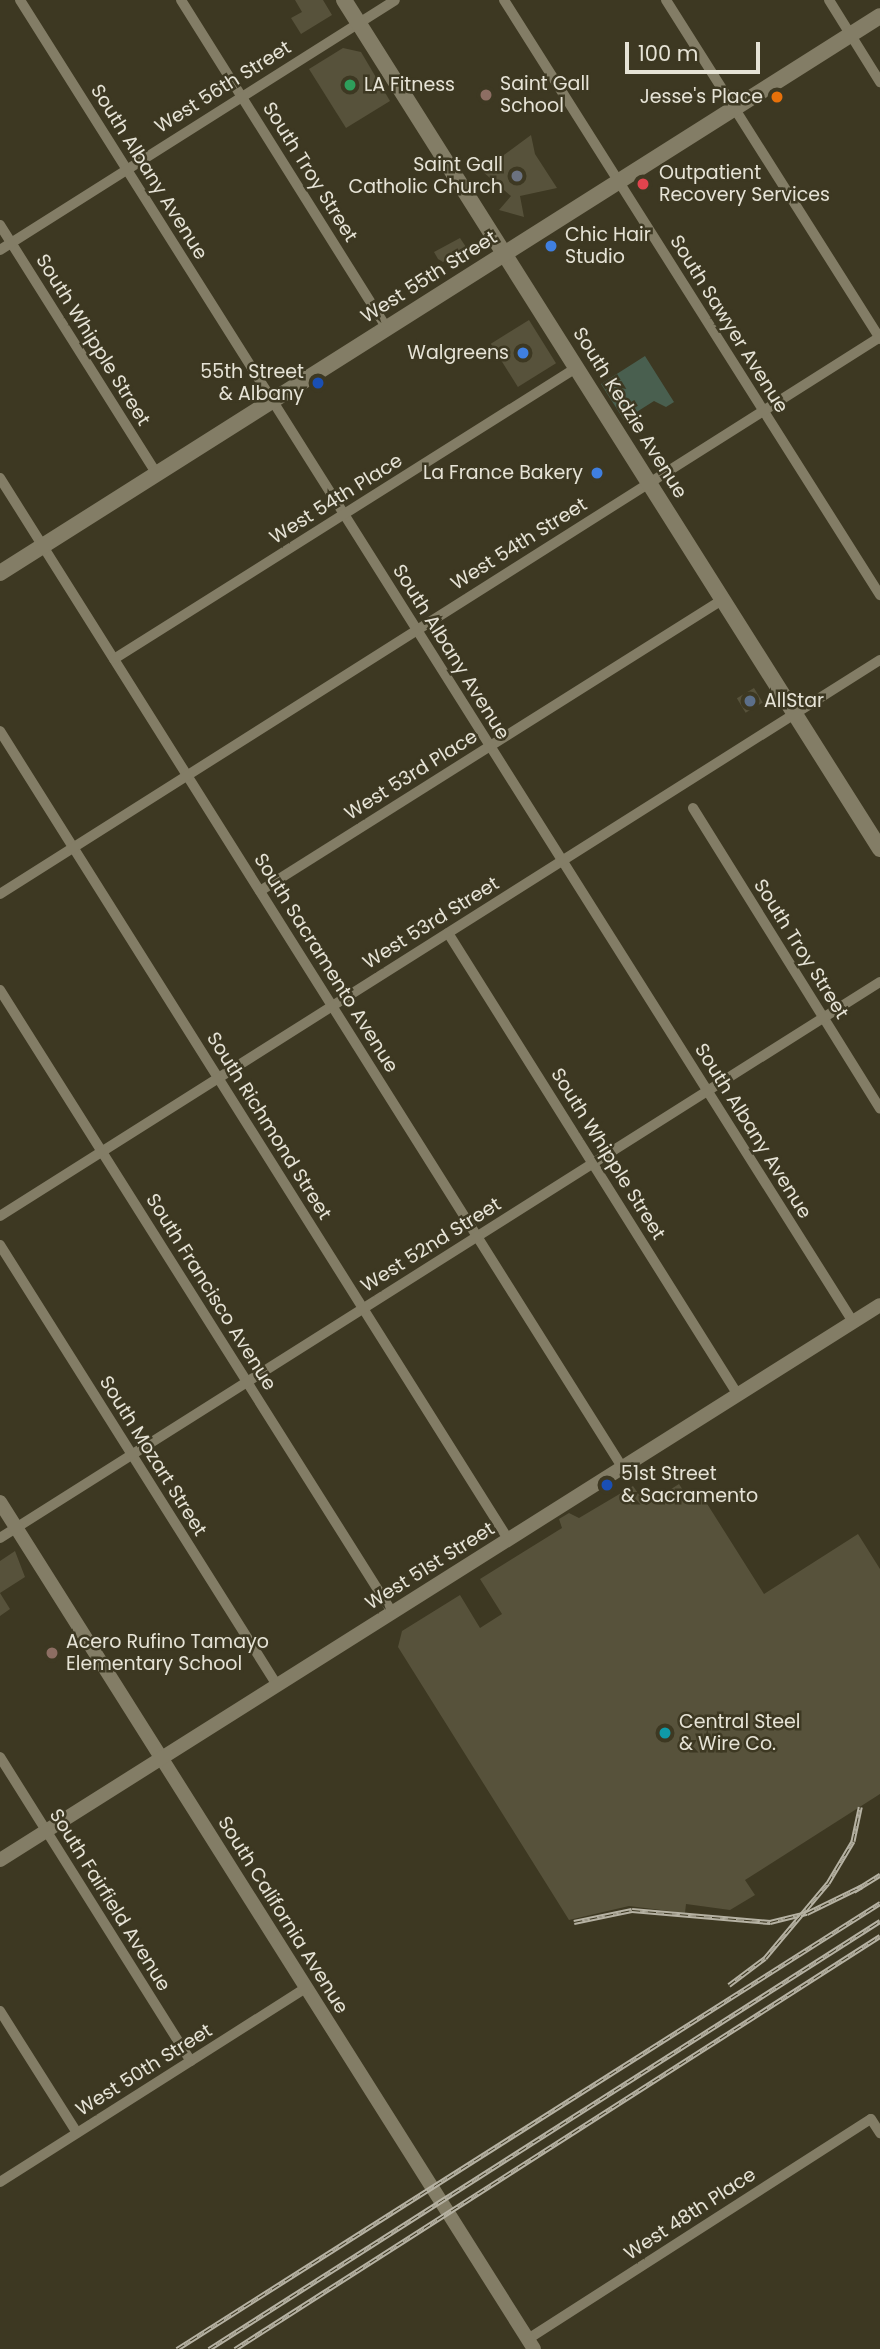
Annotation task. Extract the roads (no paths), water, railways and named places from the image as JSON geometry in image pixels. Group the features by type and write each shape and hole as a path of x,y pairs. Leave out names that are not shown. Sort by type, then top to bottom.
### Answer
{"main road":[{"name":"South Kedzie Avenue","path":"344,0 880,849"},
{"name":"West 55th Street","path":"0,573 880,16"}],"street":[{"name":"South Albany Avenue","path":"20,0 853,1322"},
{"name":"South Troy Street","path":"181,0 387,328"},
{"name":"West 56th Street","path":"0,250 395,0"},
{"name":"South Sawyer Avenue","path":"504,0 880,595"},
{"path":"666,0 880,338"},
{"path":"829,0 880,82"},
{"name":"South Whipple Street","path":"0,225 157,474"},
{"name":"West 54th Street","path":"0,894 880,338"},
{"name":"West 54th Place","path":"114,659 576,368"},
{"name":"South Sacramento Avenue","path":"0,478 622,1467"},
{"name":"West 53rd Place","path":"260,891 722,600"},
{"name":"West 53rd Street","path":"0,1216 880,660"},
{"name":"South Richmond Street","path":"0,731 508,1539"},
{"name":"South Troy Street","path":"693,808 880,1108"},
{"name":"South Whipple Street","path":"448,933 738,1395"},
{"name":"West 52nd Street","path":"0,1538 880,982"},
{"name":"South Francisco Avenue","path":"0,990 392,1612"},
{"name":"South Mozart Street","path":"0,1245 277,1685"},
{"name":"West 51st Street","path":"0,1860 880,1305"},
{"name":"South California Avenue","path":"0,1502 531,2344"},
{"name":"South Fairfield Avenue","path":"0,1757 191,2061"},
{"name":"West 50th Street","path":"0,2182 306,1988"},
{"path":"0,2011 77,2133"},
{"name":"West 48th Place","path":"531,2344 871,2119 880,2133"}],"railway":[{"path":"729,1985 765,1958 828,1883 853,1841 860,1807"},
{"path":"854,1891 880,1875"},
{"path":"574,1922 632,1910 770,1922 807,1913 862,1886"},
{"path":"177,2349 880,1903"},
{"path":"209,2349 880,1921"},
{"path":"235,2349 880,1936"}],"place":[{"name":"LA Fitness","path":"350,85"},
{"name":"Saint Gall School","path":"486,95"},
{"name":"Jesse's Place","path":"777,97"},
{"name":"Saint Gall Catholic Church","path":"517,176"},
{"name":"Outpatient Recovery Services","path":"643,184"},
{"name":"Chic Hair Studio","path":"551,246"},
{"name":"Walgreens","path":"523,353"},
{"name":"55th Street & Albany","path":"318,383"},
{"name":"La France Bakery","path":"597,473"},
{"name":"AllStar","path":"750,701"},
{"name":"51st Street & Sacramento","path":"607,1485"},
{"name":"Acero Rufino Tamayo Elementary School","path":"52,1653"},
{"name":"Central Steel & Wire Co.","path":"665,1733"}]}
